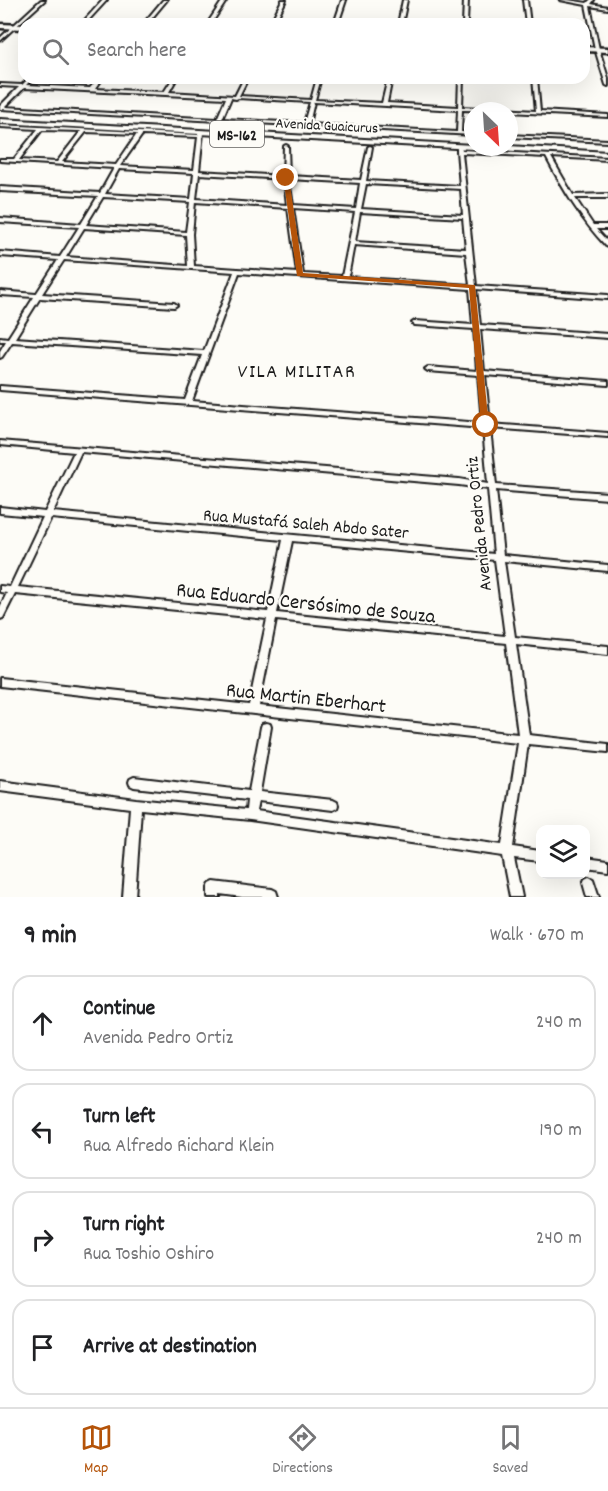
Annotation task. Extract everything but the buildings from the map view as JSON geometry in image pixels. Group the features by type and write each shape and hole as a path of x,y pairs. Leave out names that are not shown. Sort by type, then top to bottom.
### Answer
{"main road":[{"name":"Avenida Guaicurus","path":"0,113 200,134 464,148"},
{"name":"Avenida Guaicurus","path":"0,113 464,141"},
{"path":"518,144 608,149"},
{"path":"518,149 608,154"}],"street":[{"path":"27,18 43,0"},
{"path":"88,18 105,0"},
{"path":"150,18 165,0"},
{"path":"213,18 225,0"},
{"path":"275,18 284,0"},
{"path":"338,18 344,0"},
{"path":"401,18 405,0"},
{"path":"465,18 466,0"},
{"path":"525,0 527,18"},
{"path":"563,0 590,2"},
{"path":"574,0 608,7"},
{"path":"590,2 598,51 608,85"},
{"path":"0,25 18,26"},
{"path":"0,40 18,27"},
{"path":"590,50 608,51"},
{"path":"91,90 96,84"},
{"path":"166,93 171,84"},
{"path":"236,98 243,84"},
{"path":"306,125 317,84"},
{"path":"384,105 389,84"},
{"path":"459,133 461,84"},
{"path":"536,84 538,112"},
{"path":"0,85 608,116"},
{"path":"0,113 23,86"},
{"path":"219,120 229,97"},
{"path":"0,113 219,120 464,133"},
{"path":"0,126 140,134 200,134 189,234 191,267"},
{"path":"15,161 41,128"},
{"path":"59,164 85,130"},
{"path":"0,356 83,226 117,167 140,134"},
{"path":"518,136 608,141"},
{"path":"286,146 289,207 300,275"},
{"path":"345,278 370,147"},
{"path":"459,148 608,159"},
{"name":"Avenida Pedro Ortiz","path":"459,148 499,557 524,738 507,851 516,897"},
{"path":"548,156 591,227 608,245"},
{"path":"0,160 463,188"},
{"path":"0,189 466,217"},
{"path":"571,196 608,196"},
{"path":"0,220 189,234"},
{"path":"591,227 608,227"},
{"path":"351,243 469,251"},
{"path":"0,254 608,297"},
{"path":"188,401 237,271"},
{"path":"0,293 174,305"},
{"path":"415,323 608,336"},
{"path":"0,339 207,353"},
{"path":"428,369 608,383"},
{"path":"0,388 608,435"},
{"path":"0,443 78,451 173,456 459,482 493,488 608,496"},
{"path":"0,616 78,451"},
{"name":"Rua Mustafá Saleh Abdo Sater","path":"0,510 608,568"},
{"path":"253,710 288,538"},
{"name":"Rua Eduardo Cersósimo de Souza","path":"0,589 608,650"},
{"name":"Rua Martin Eberhart","path":"0,682 608,748"},
{"path":"250,815 266,727"},
{"path":"134,782 333,805"},
{"path":"0,786 136,804 250,815 536,855"},
{"path":"129,897 136,804"},
{"path":"590,863 608,865"},
{"path":"590,884 593,897"},
{"path":"214,897 214,888 272,895 272,897"}],"district":[{"name":"VILA MILITAR","path":"297,370"}],"route":[{"path":"286,178 300,275 472,286 486,425"}]}
